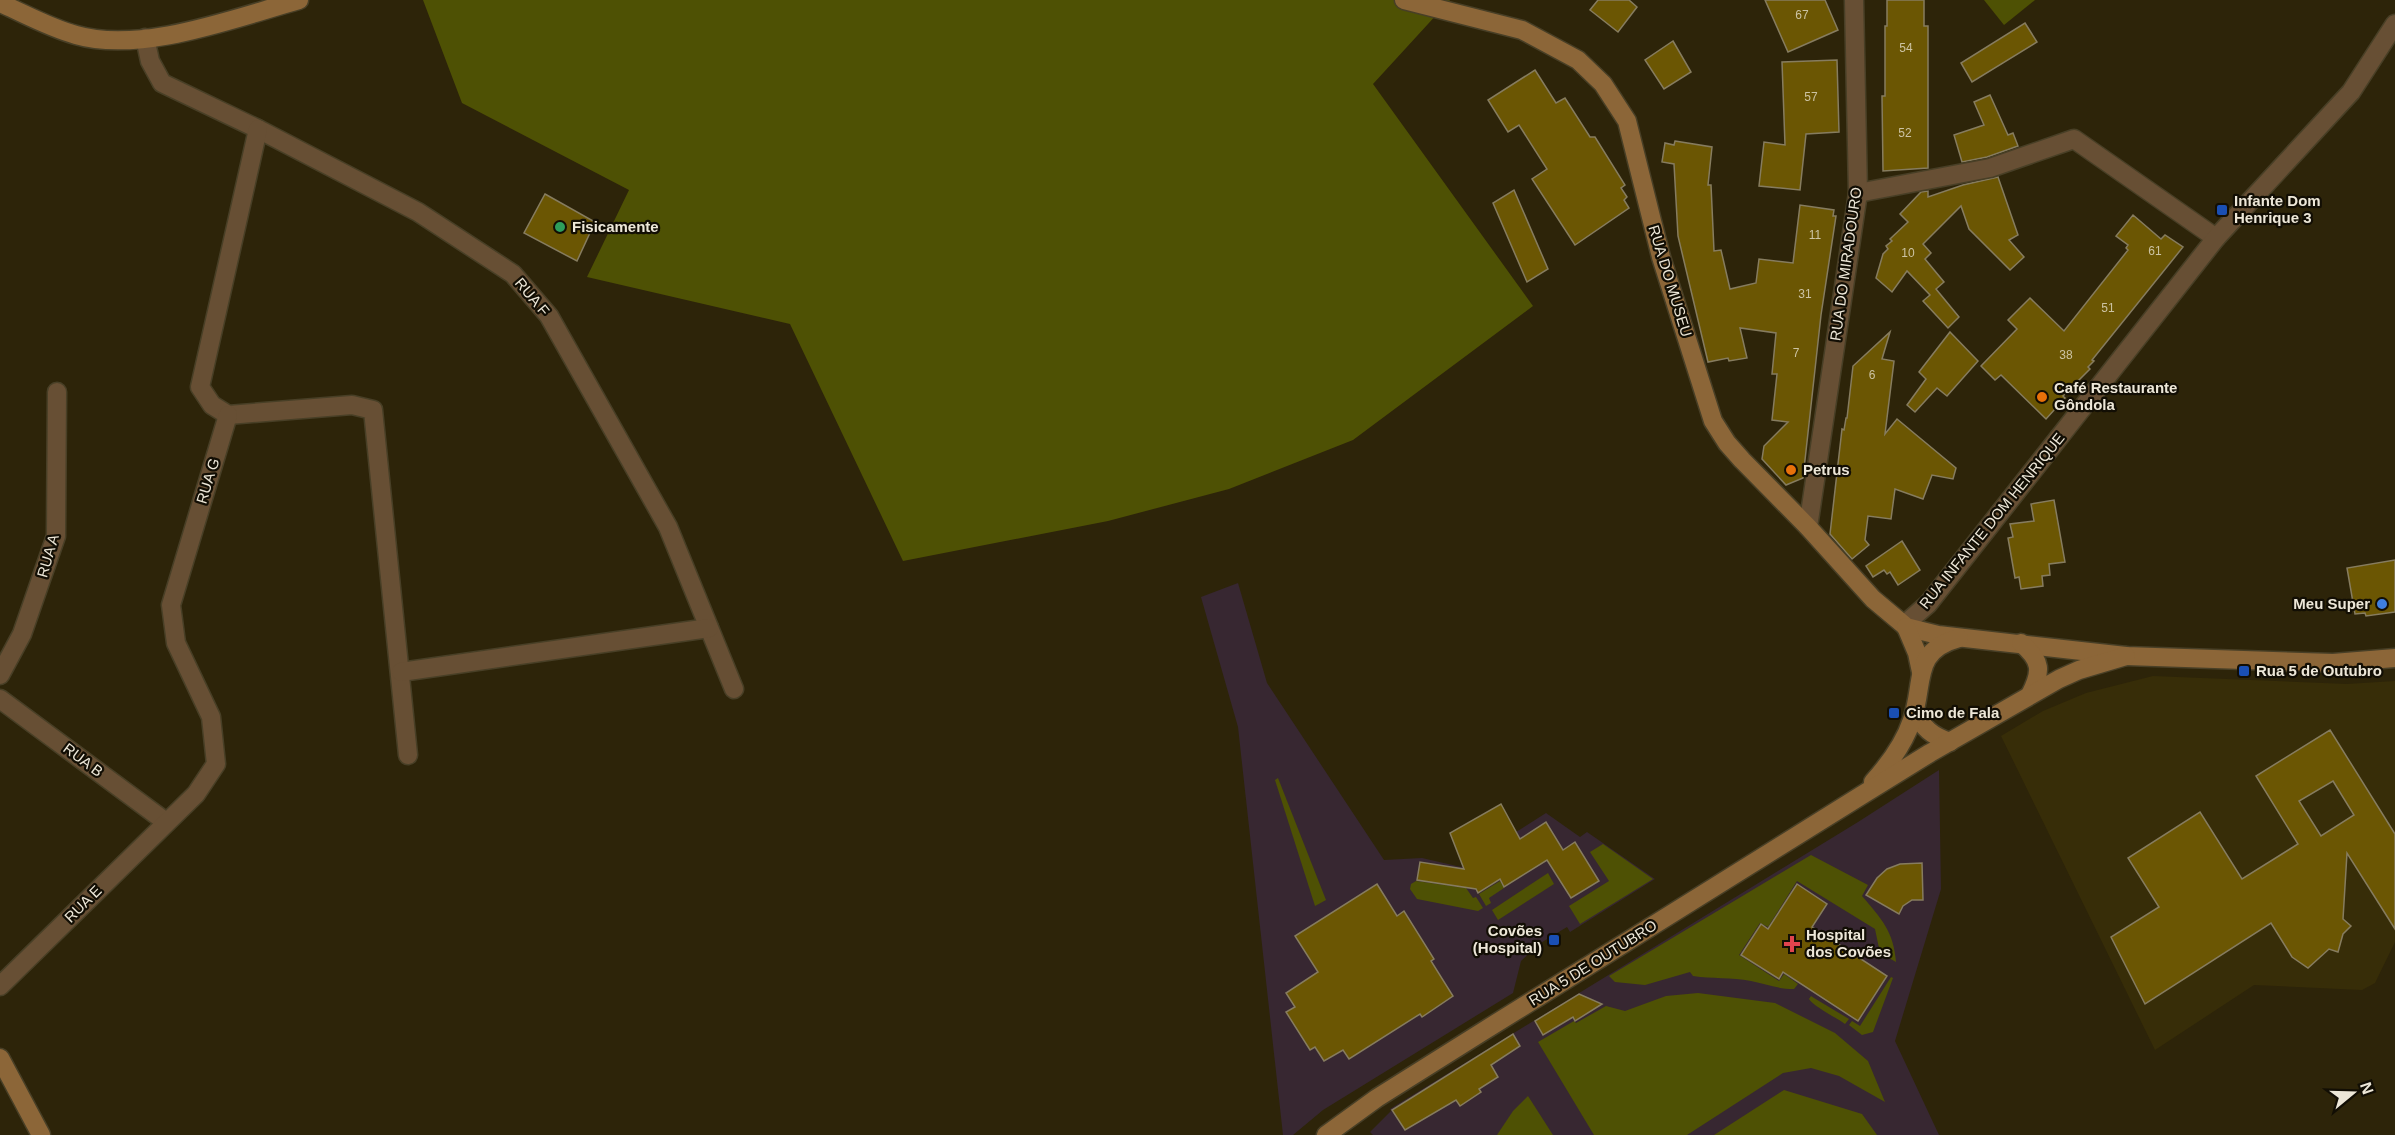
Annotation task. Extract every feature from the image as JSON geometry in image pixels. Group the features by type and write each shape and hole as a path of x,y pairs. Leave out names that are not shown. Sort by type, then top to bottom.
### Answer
{"street":[{"path":"0,3 76,35 114,40 145,38 196,29 299,0"},
{"name":"RUA DO MUSEU","path":"1404,0 1522,30 1578,60 1604,84 1627,121 1661,257 1713,421 1727,443 1873,599 1905,626"},
{"name":"RUA DO MIRADOURO","path":"1808,527 1858,193 1854,0"},
{"name":"RUA INFANTE DOM HENRIQUE","path":"1905,626 1928,604 2216,238 2351,92 2395,24"},
{"name":"RUA F","path":"145,38 150,61 162,83 258,129 418,212 513,274 549,316 668,527 734,689"},
{"path":"258,129 200,387 212,405 228,416 352,405 373,410 408,755"},
{"path":"1858,193 1990,168 2074,140 2216,238"},
{"name":"RUA A","path":"0,675 22,634 57,536 57,392"},
{"name":"RUA G","path":"166,822 196,794 216,764 211,717 176,643 171,605 228,416"},
{"path":"1905,626 1938,635 2126,656 2333,663 2395,658"},
{"path":"1905,626 1917,653 1921,672"},
{"path":"401,672 709,628"},
{"path":"1964,637 1947,641 1928,656 1921,672 1915,712 1923,726 1936,737 1950,742 2030,695 2079,670 2126,656"},
{"path":"2021,643 2032,652 2039,665 2037,680 2030,695"},
{"name":"RUA B","path":"0,699 166,822"},
{"name":"RUA 5 DE OUTUBRO","path":"1862,795 1887,767 1903,742 1915,712"},
{"name":"RUA 5 DE OUTUBRO","path":"1326,1135 1377,1098 1462,1044 1950,742"},
{"name":"RUA E","path":"0,986 166,822"},
{"path":"0,1058 41,1135"}],"shaded area":[{"path":"423,0 1450,0 1373,84 1533,306 1353,440 1229,489 1108,521 903,561 790,324 587,277 629,190 462,103"},
{"path":"1984,0 2035,0 2004,25"},
{"path":"1238,583 1267,683 1384,860 1422,858 1461,867 1546,813 1580,837 1587,832 1655,879 1570,932 1567,927 1539,944 1521,961 1513,993 1323,1110 1293,1135 1283,1135 1238,727 1201,597"},
{"path":"2153,676 2347,684 2395,681 2395,942 2375,983 2362,990 2254,985 2155,1050 2001,736 2043,711 2086,693"},
{"name":"Hospital dos Covões","path":"1939,770 1941,889 1895,1041 1939,1135 1373,1135 1370,1132 1391,1111 1390,1109"},
{"path":"1278,778 1326,900 1315,906 1275,780"},
{"path":"1603,844 1653,879 1580,924 1569,906 1609,881 1590,852"},
{"path":"1811,855 1868,885 1862,896 1881,919 1889,934 1893,942 1896,962 1880,953 1875,929 1797,881 1768,927 1760,923 1739,955 1779,981 1784,974 1798,984 1794,989 1744,980 1693,976 1690,972 1645,985 1615,982 1609,976"},
{"path":"1548,873 1554,884 1498,920 1492,910"},
{"path":"1416,881 1466,888 1483,908 1478,911 1417,899 1410,889 1411,884"},
{"path":"1500,881 1504,888 1489,898 1491,903 1486,906 1479,894"},
{"path":"1891,977 1893,978 1873,1032 1862,1035 1849,1025 1852,1021 1860,1026"},
{"path":"1698,993 1775,1003 1835,1033 1868,1061 1885,1102 1839,1076 1811,1068 1783,1073 1687,1135 1594,1135 1538,1042 1606,1006 1625,1011 1666,996"},
{"path":"1811,996 1849,1019 1845,1024 1815,1005 1809,999"},
{"path":"1784,1090 1862,1114 1877,1135 1714,1135"},
{"path":"1528,1096 1553,1135 1497,1135 1513,1111"}],"building":[{"path":"1598,0 1629,0 1637,7 1618,32 1590,10"},
{"path":"1765,0 1825,0 1838,30 1788,52"},
{"path":"1887,0 1924,0 1924,26 1928,26 1928,168 1883,171 1882,96 1885,96"},
{"path":"2025,23 2037,42 1972,82 1961,63"},
{"path":"1673,41 1691,72 1664,89 1645,60"},
{"path":"1837,60 1839,132 1806,134 1800,190 1759,186 1764,142 1785,145 1782,62"},
{"path":"1535,70 1556,103 1565,98 1590,137 1595,137 1625,185 1621,188 1627,197 1624,200 1629,208 1575,245 1532,179 1547,169 1519,125 1508,132 1488,100"},
{"path":"1990,95 2008,135 2013,133 2018,146 1987,157 1962,162 1954,135 1984,125 1974,102"},
{"path":"1675,141 1712,147 1708,185 1711,185 1714,251 1721,250 1730,289 1756,283 1759,259 1793,263 1800,205 1834,210 1833,216 1836,216 1821,315 1803,478 1786,485 1762,459 1764,446 1788,422 1772,420 1777,374 1772,374 1776,333 1740,328 1747,358 1729,361 1728,358 1708,362 1678,236 1674,164 1662,162 1665,143 1674,145"},
{"path":"1998,177 2018,235 2009,240 2024,257 2010,270 1969,229 1961,206 1923,244 1931,253 1925,259 1944,282 1936,289 1959,317 1948,328 1923,301 1930,295 1907,271 1892,292 1876,278 1883,254 1888,249 1886,246 1892,241 1890,239 1908,222 1900,214 1921,192 1928,191 1928,197 1963,185"},
{"path":"1514,190 1548,269 1527,282 1493,203"},
{"name":"Fisicamente","path":"545,194 595,222 577,261 524,233"},
{"path":"2133,215 2161,239 2165,235 2183,247 2092,360 2094,361 2088,367 2090,369 2063,396 2065,398 2046,419 2001,375 1995,380 1981,366 2017,329 2008,320 2030,298 2064,331 2128,250 2126,248 2128,245 2116,236"},
{"path":"1890,332 1882,359 1894,361 1885,434 1897,419 1956,468 1953,479 1932,475 1923,499 1895,489 1891,519 1868,516 1865,540 1869,545 1852,559 1830,534 1842,429 1844,430 1847,418 1853,366"},
{"path":"1950,332 1978,361 1947,396 1937,388 1915,412 1907,405 1926,379 1919,372"},
{"path":"2054,500 2065,562 2049,564 2050,575 2042,576 2043,586 2021,589 2019,577 2015,578 2008,538 2013,537 2010,524 2034,521 2031,504"},
{"path":"1902,541 1920,570 1898,585 1890,572 1887,574 1884,570 1873,577 1866,566"},
{"path":"2395,560 2395,612 2366,616 2365,613 2355,614 2347,568"},
{"path":"2330,730 2395,834 2395,929 2347,853 2343,919 2351,926 2343,934 2338,952 2329,949 2308,968 2292,957 2271,923 2145,1004 2111,937 2159,907 2128,858 2200,812 2242,879 2298,844 2256,776","holes":["2333,781 2354,815 2321,836 2299,801"]},
{"path":"1501,804 1520,839 1546,822 1563,850 1575,842 1599,881 1571,898 1547,860 1504,887 1500,879 1478,893 1476,889 1417,880 1420,862 1464,869 1450,833"},
{"path":"1922,863 1923,900 1912,900 1903,906 1899,914 1866,895 1877,878 1887,869 1900,864"},
{"path":"1377,884 1397,916 1404,911 1434,959 1431,961 1453,996 1422,1017 1420,1014 1349,1059 1343,1050 1324,1061 1315,1047 1310,1050 1286,1012 1295,1007 1286,993 1318,972 1295,936"},
{"path":"1797,884 1827,904 1812,927 1887,976 1858,1021 1783,972 1779,979 1741,955 1761,924 1768,929"},
{"path":"1579,994 1602,1004 1575,1021 1573,1017 1543,1035 1535,1021"},
{"path":"1513,1034 1520,1046 1491,1065 1498,1077 1479,1089 1481,1092 1460,1106 1456,1100 1405,1130 1392,1110"}],"place":[{"name":"Infante Dom Henrique 3","path":"2222,210"},
{"name":"Fisicamente","path":"560,227"},
{"name":"Café Restaurante Gôndola","path":"2042,397"},
{"name":"Petrus","path":"1791,470"},
{"name":"Meu Super","path":"2382,604"},
{"name":"Rua 5 de Outubro","path":"2244,671"},
{"name":"Cimo de Fala","path":"1894,713"},
{"name":"Covões (Hospital)","path":"1554,940"},
{"name":"Hospital dos Covões","path":"1792,944"}]}
